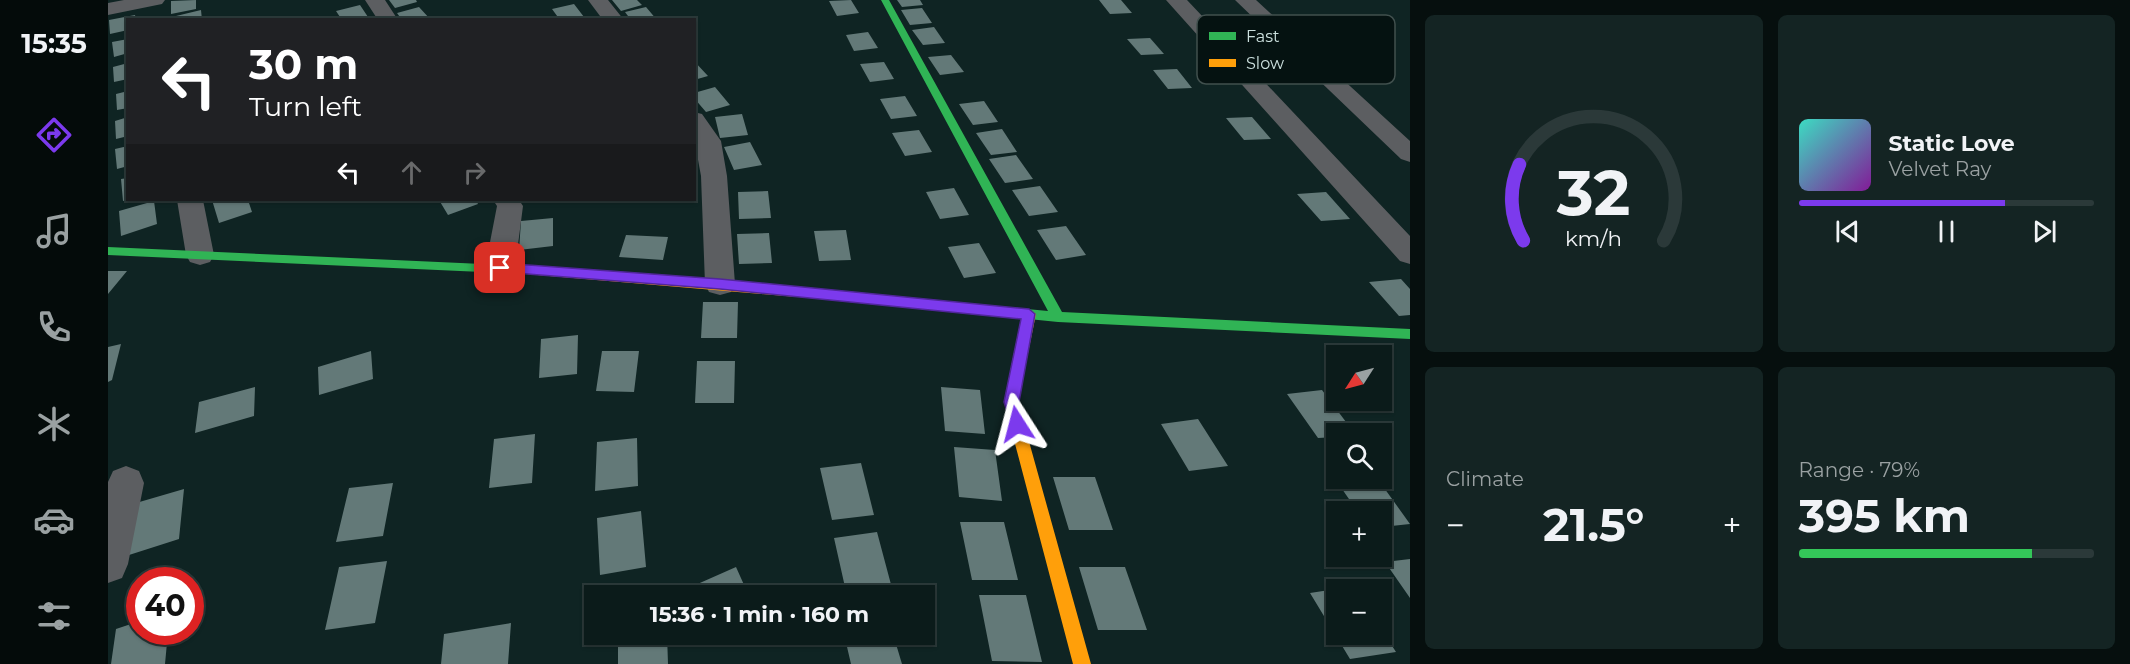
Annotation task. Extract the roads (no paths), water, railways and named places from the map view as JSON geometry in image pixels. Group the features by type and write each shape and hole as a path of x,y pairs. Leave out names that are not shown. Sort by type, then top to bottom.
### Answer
{"street":[{"path":"108,9 155,0 158,18"},
{"path":"375,0 387,18"},
{"path":"598,0 612,18"},
{"path":"885,0 1058,317"},
{"path":"1176,0 1197,23"},
{"path":"1245,0 1261,15"},
{"path":"1253,84 1410,254"},
{"path":"1335,84 1410,154"},
{"path":"696,122 709,141 714,176 720,284"},
{"path":"190,201 200,255"},
{"path":"500,268 510,206 507,201"},
{"path":"108,251 500,268 720,284 1058,317 1410,334"},
{"path":"1029,314 1011,402 1082,664"},
{"path":"108,564 126,483"}]}
